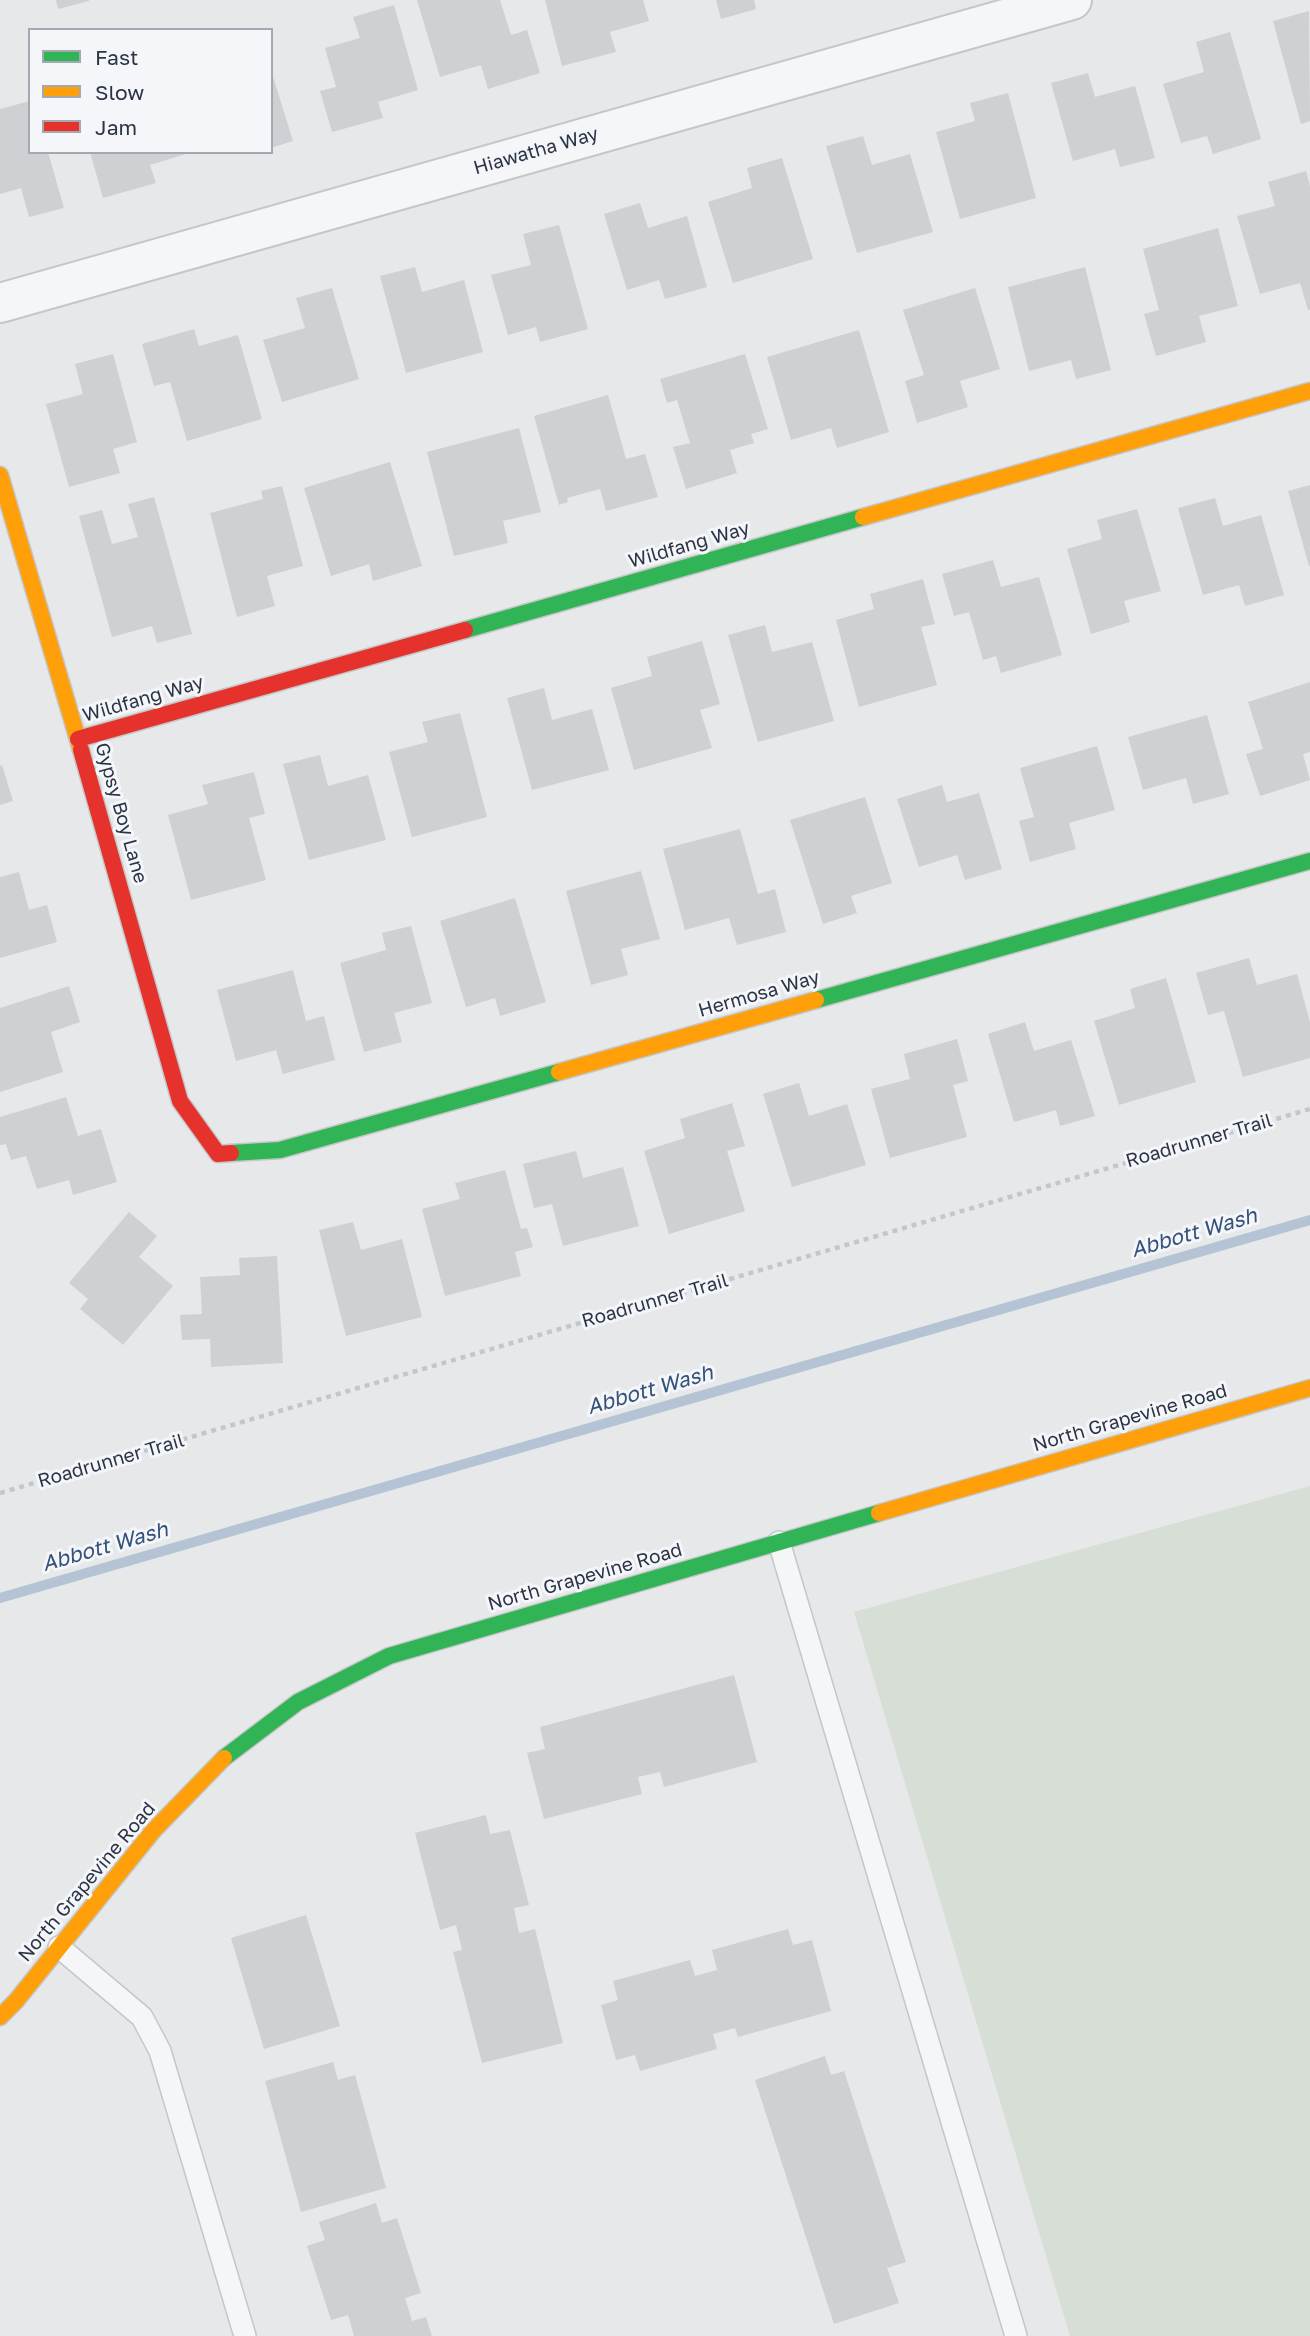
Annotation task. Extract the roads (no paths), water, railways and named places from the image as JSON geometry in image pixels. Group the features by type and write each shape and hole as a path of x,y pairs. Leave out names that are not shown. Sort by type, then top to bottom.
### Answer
{"street":[{"name":"Hiawatha Way","path":"0,303 1072,0"},
{"name":"Wildfang Way","path":"78,739 1310,391"},
{"name":"Gypsy Boy Lane","path":"0,475 180,1101 218,1154"},
{"name":"Hermosa Way","path":"218,1154 280,1150 1310,861"},
{"name":"North Grapevine Road","path":"0,2017 8,1996 59,1947 153,1831 223,1759 298,1702 389,1656 1310,1388"}],"lane":[{"path":"779,1542 1016,2336"},
{"path":"59,1947 142,2017 160,2051 245,2336"}],"waterway":[{"name":"Abbott Wash","path":"0,1598 1310,1220"}]}
